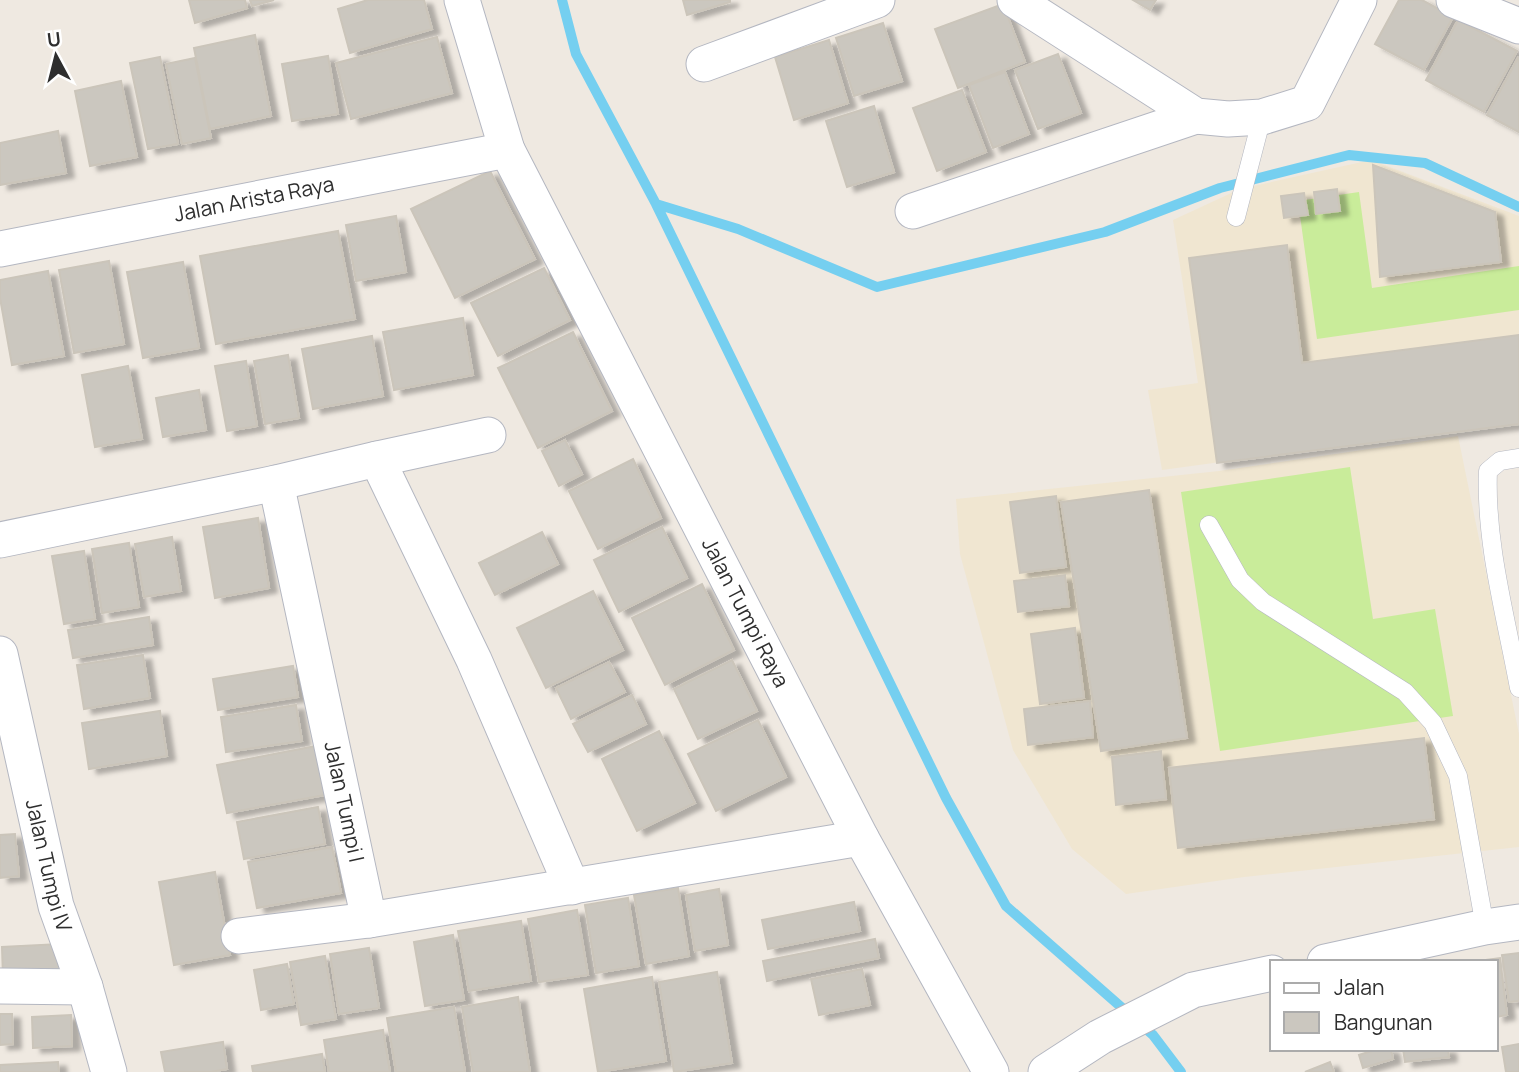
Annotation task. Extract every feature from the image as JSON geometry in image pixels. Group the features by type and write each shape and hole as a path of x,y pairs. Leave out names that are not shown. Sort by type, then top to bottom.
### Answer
{"street":[{"name":"Jalan Tumpi Raya","path":"462,0 507,150 861,838 991,1072"},
{"path":"704,64 877,0"},
{"path":"1016,0 1196,116"},
{"path":"913,211 1196,116 1228,119 1262,117 1307,103 1359,0"},
{"path":"1469,4 1519,26"},
{"name":"Jalan Arista Raya","path":"0,249 507,150"},
{"path":"0,540 276,483 488,435"},
{"path":"377,459 474,660 572,887"},
{"name":"Jalan Tumpi I","path":"276,483 369,920"},
{"name":"Jalan Tumpi IV","path":"0,654 56,906 85,987 109,1072"},
{"path":"239,936 369,920 861,838"},
{"path":"1334,960 1519,922"},
{"path":"1046,1072 1100,1037 1193,990 1270,973"},
{"path":"0,986 85,987"}],"lane":[{"path":"1236,218 1262,117"},
{"path":"1519,458 1500,461 1488,471 1487,502 1519,688"},
{"path":"1209,525 1240,580 1263,602 1405,692 1433,723 1458,776 1485,927"}],"shaded area":[{"path":"1371,160 1519,216 1519,424 1454,430 1162,470 1148,390 1198,383 1173,220 1240,189"},
{"path":"1458,436 1519,734 1519,847 1244,877 1126,894 1072,849 1013,750 960,554 956,499 1219,471"}],"green space":[{"path":"1359,192 1372,288 1519,266 1519,310 1317,339 1298,201"},
{"path":"1350,467 1373,619 1435,609 1453,716 1220,751 1181,492"}],"building":[{"path":"189,0 245,0 247,8 195,23"},
{"path":"250,0 274,0 252,6"},
{"path":"368,0 424,0 432,29 350,53 338,9"},
{"path":"683,0 730,0 730,2 687,15"},
{"path":"1133,0 1156,0 1150,10"},
{"path":"1399,0 1422,0 1453,17 1424,70 1375,44"},
{"path":"1003,4 1025,62 958,88 935,29"},
{"path":"1458,20 1517,51 1484,112 1426,80"},
{"path":"883,23 902,81 854,96 836,38"},
{"path":"255,35 271,116 210,129 194,48"},
{"path":"437,37 452,93 351,119 336,63"},
{"path":"829,40 848,103 794,120 775,57"},
{"path":"1058,54 1081,113 1038,129 1015,70"},
{"path":"328,56 338,114 292,121 282,64"},
{"path":"160,57 178,144 148,149 130,63"},
{"path":"195,58 211,138 182,144 166,64"},
{"path":"1519,59 1519,132 1487,115"},
{"path":"1005,72 1029,134 993,148 969,85"},
{"path":"121,81 137,157 90,166 75,91"},
{"path":"962,90 986,152 937,171 913,108"},
{"path":"874,106 894,172 847,187 826,121"},
{"path":"58,131 66,173 0,185 0,143"},
{"path":"1373,165 1495,212 1501,262 1380,277"},
{"path":"490,171 535,259 455,298 411,209"},
{"path":"1337,189 1340,211 1316,214 1314,192"},
{"path":"1304,193 1308,215 1284,218 1281,196"},
{"path":"396,216 406,272 356,281 346,225"},
{"path":"338,231 355,319 216,344 200,256"},
{"path":"1287,245 1302,363 1519,335 1519,424 1217,463 1189,258"},
{"path":"109,261 124,344 74,353 59,270"},
{"path":"183,262 199,348 143,358 127,272"},
{"path":"544,268 570,320 498,356 471,303"},
{"path":"48,271 64,356 12,365 0,298 0,280"},
{"path":"463,318 473,375 394,390 383,332"},
{"path":"573,332 612,411 538,448 498,368"},
{"path":"372,336 383,396 313,409 302,349"},
{"path":"288,355 299,418 265,424 254,361"},
{"path":"246,361 257,426 227,431 215,366"},
{"path":"128,366 142,439 95,447 82,375"},
{"path":"199,390 206,430 163,437 156,398"},
{"path":"565,440 582,474 559,486 542,451"},
{"path":"633,459 661,518 598,549 569,491"},
{"path":"1149,490 1187,738 1101,751 1061,502"},
{"path":"1056,496 1066,567 1020,573 1010,502"},
{"path":"258,518 269,588 215,598 203,527"},
{"path":"662,527 687,578 619,612 594,560"},
{"path":"542,532 558,564 495,595 479,563"},
{"path":"172,537 181,591 144,597 135,544"},
{"path":"129,543 139,607 102,613 92,549"},
{"path":"84,551 95,619 64,624 52,556"},
{"path":"1065,575 1069,606 1018,612 1014,581"},
{"path":"702,584 734,650 665,685 632,618"},
{"path":"593,591 623,650 546,688 517,628"},
{"path":"149,617 153,645 73,658 68,630"},
{"path":"1075,628 1084,698 1040,704 1031,634"},
{"path":"143,655 150,698 84,709 77,665"},
{"path":"732,660 757,711 698,739 674,689"},
{"path":"609,662 625,692 571,719 556,688"},
{"path":"293,666 298,697 218,710 213,679"},
{"path":"632,695 646,724 588,752 573,724"},
{"path":"1090,701 1093,737 1028,745 1024,709"},
{"path":"296,705 302,741 226,752 221,717"},
{"path":"160,711 167,756 89,769 82,723"},
{"path":"758,720 786,777 716,811 688,754"},
{"path":"659,731 695,803 637,831 602,759"},
{"path":"1424,738 1434,819 1178,848 1169,768"},
{"path":"316,746 325,795 227,813 217,765"},
{"path":"1161,751 1166,799 1116,805 1112,757"},
{"path":"318,807 325,844 244,859 237,822"},
{"path":"15,834 19,876 0,878 0,835"},
{"path":"332,847 341,893 257,908 248,862"},
{"path":"215,872 230,955 174,965 159,882"},
{"path":"678,888 689,956 646,964 634,895"},
{"path":"719,889 728,945 695,951 686,895"},
{"path":"628,898 639,966 596,973 585,905"},
{"path":"854,902 860,931 768,949 762,920"},
{"path":"577,910 588,975 539,982 528,919"},
{"path":"521,921 531,981 469,991 458,931"},
{"path":"453,935 464,1000 425,1006 414,942"},
{"path":"875,939 879,958 767,981 763,961"},
{"path":"60,944 61,976 3,978 2,947"},
{"path":"369,948 379,1008 339,1014 330,954"},
{"path":"1519,953 1519,1001 1509,1002 1502,955"},
{"path":"325,956 336,1019 301,1025 290,962"},
{"path":"1500,958 1507,1015 1498,1017 1498,960 1485,960"},
{"path":"287,964 294,1004 261,1010 254,970"},
{"path":"862,969 870,1005 819,1015 811,979"},
{"path":"717,972 732,1063 674,1072 659,982"},
{"path":"652,977 666,1061 598,1072 584,989"},
{"path":"518,997 530,1072 473,1072 462,1007"},
{"path":"454,1007 465,1072 396,1072 387,1018"},
{"path":"0,1014 12,1014 13,1044 0,1045"},
{"path":"71,1015 72,1046 33,1048 32,1017"},
{"path":"383,1030 390,1072 329,1072 324,1040"},
{"path":"223,1042 227,1069 211,1072 165,1072 161,1052"},
{"path":"1519,1044 1519,1072 1506,1072 1502,1047"},
{"path":"1372,1051 1391,1051 1393,1059 1363,1068 1359,1055"},
{"path":"1403,1051 1448,1051 1449,1057 1405,1062"},
{"path":"322,1054 325,1072 253,1072 252,1066"},
{"path":"58,1062 59,1072 0,1072 0,1065"},
{"path":"1330,1062 1334,1072 1305,1072"}],"waterway":[{"path":"562,0 576,54 656,204 738,229 877,287 1105,232 1220,188 1349,155 1425,163 1519,207"},
{"path":"656,204 946,798 1006,906 1153,1035 1181,1072"}]}
